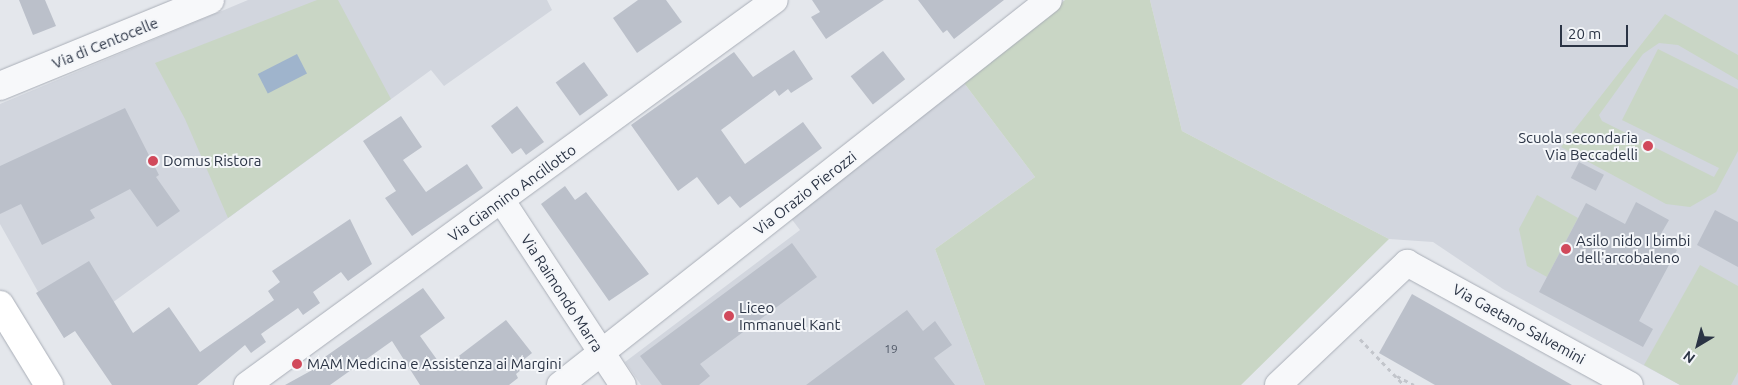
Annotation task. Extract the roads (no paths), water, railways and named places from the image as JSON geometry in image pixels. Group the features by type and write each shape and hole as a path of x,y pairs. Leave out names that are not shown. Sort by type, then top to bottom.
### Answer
{"main road":[{"path":"0,305 49,385"}],"street":[{"name":"Via di Centocelle","path":"0,86 210,0"},
{"name":"Via Giannino Ancillotto","path":"247,385 502,201 775,0"},
{"name":"Via Orazio Pierozzi","path":"560,385 1049,0"},
{"name":"Via Raimondo Marra","path":"502,201 623,385"},
{"name":"Via Gaetano Salvemini","path":"1278,385 1407,263 1630,385"}],"water":[{"path":"297,54 307,74 268,94 258,74"}],"place":[{"name":"Scuola secondaria Via Beccadelli","path":"1648,146"},
{"name":"Domus Ristora","path":"153,161"},
{"name":"Asilo nido I bimbi dell'arcobaleno","path":"1566,249"},
{"name":"Liceo Immanuel Kant","path":"729,316"},
{"name":"MAM Medicina e Assistenza ai Margini","path":"297,364"}]}
